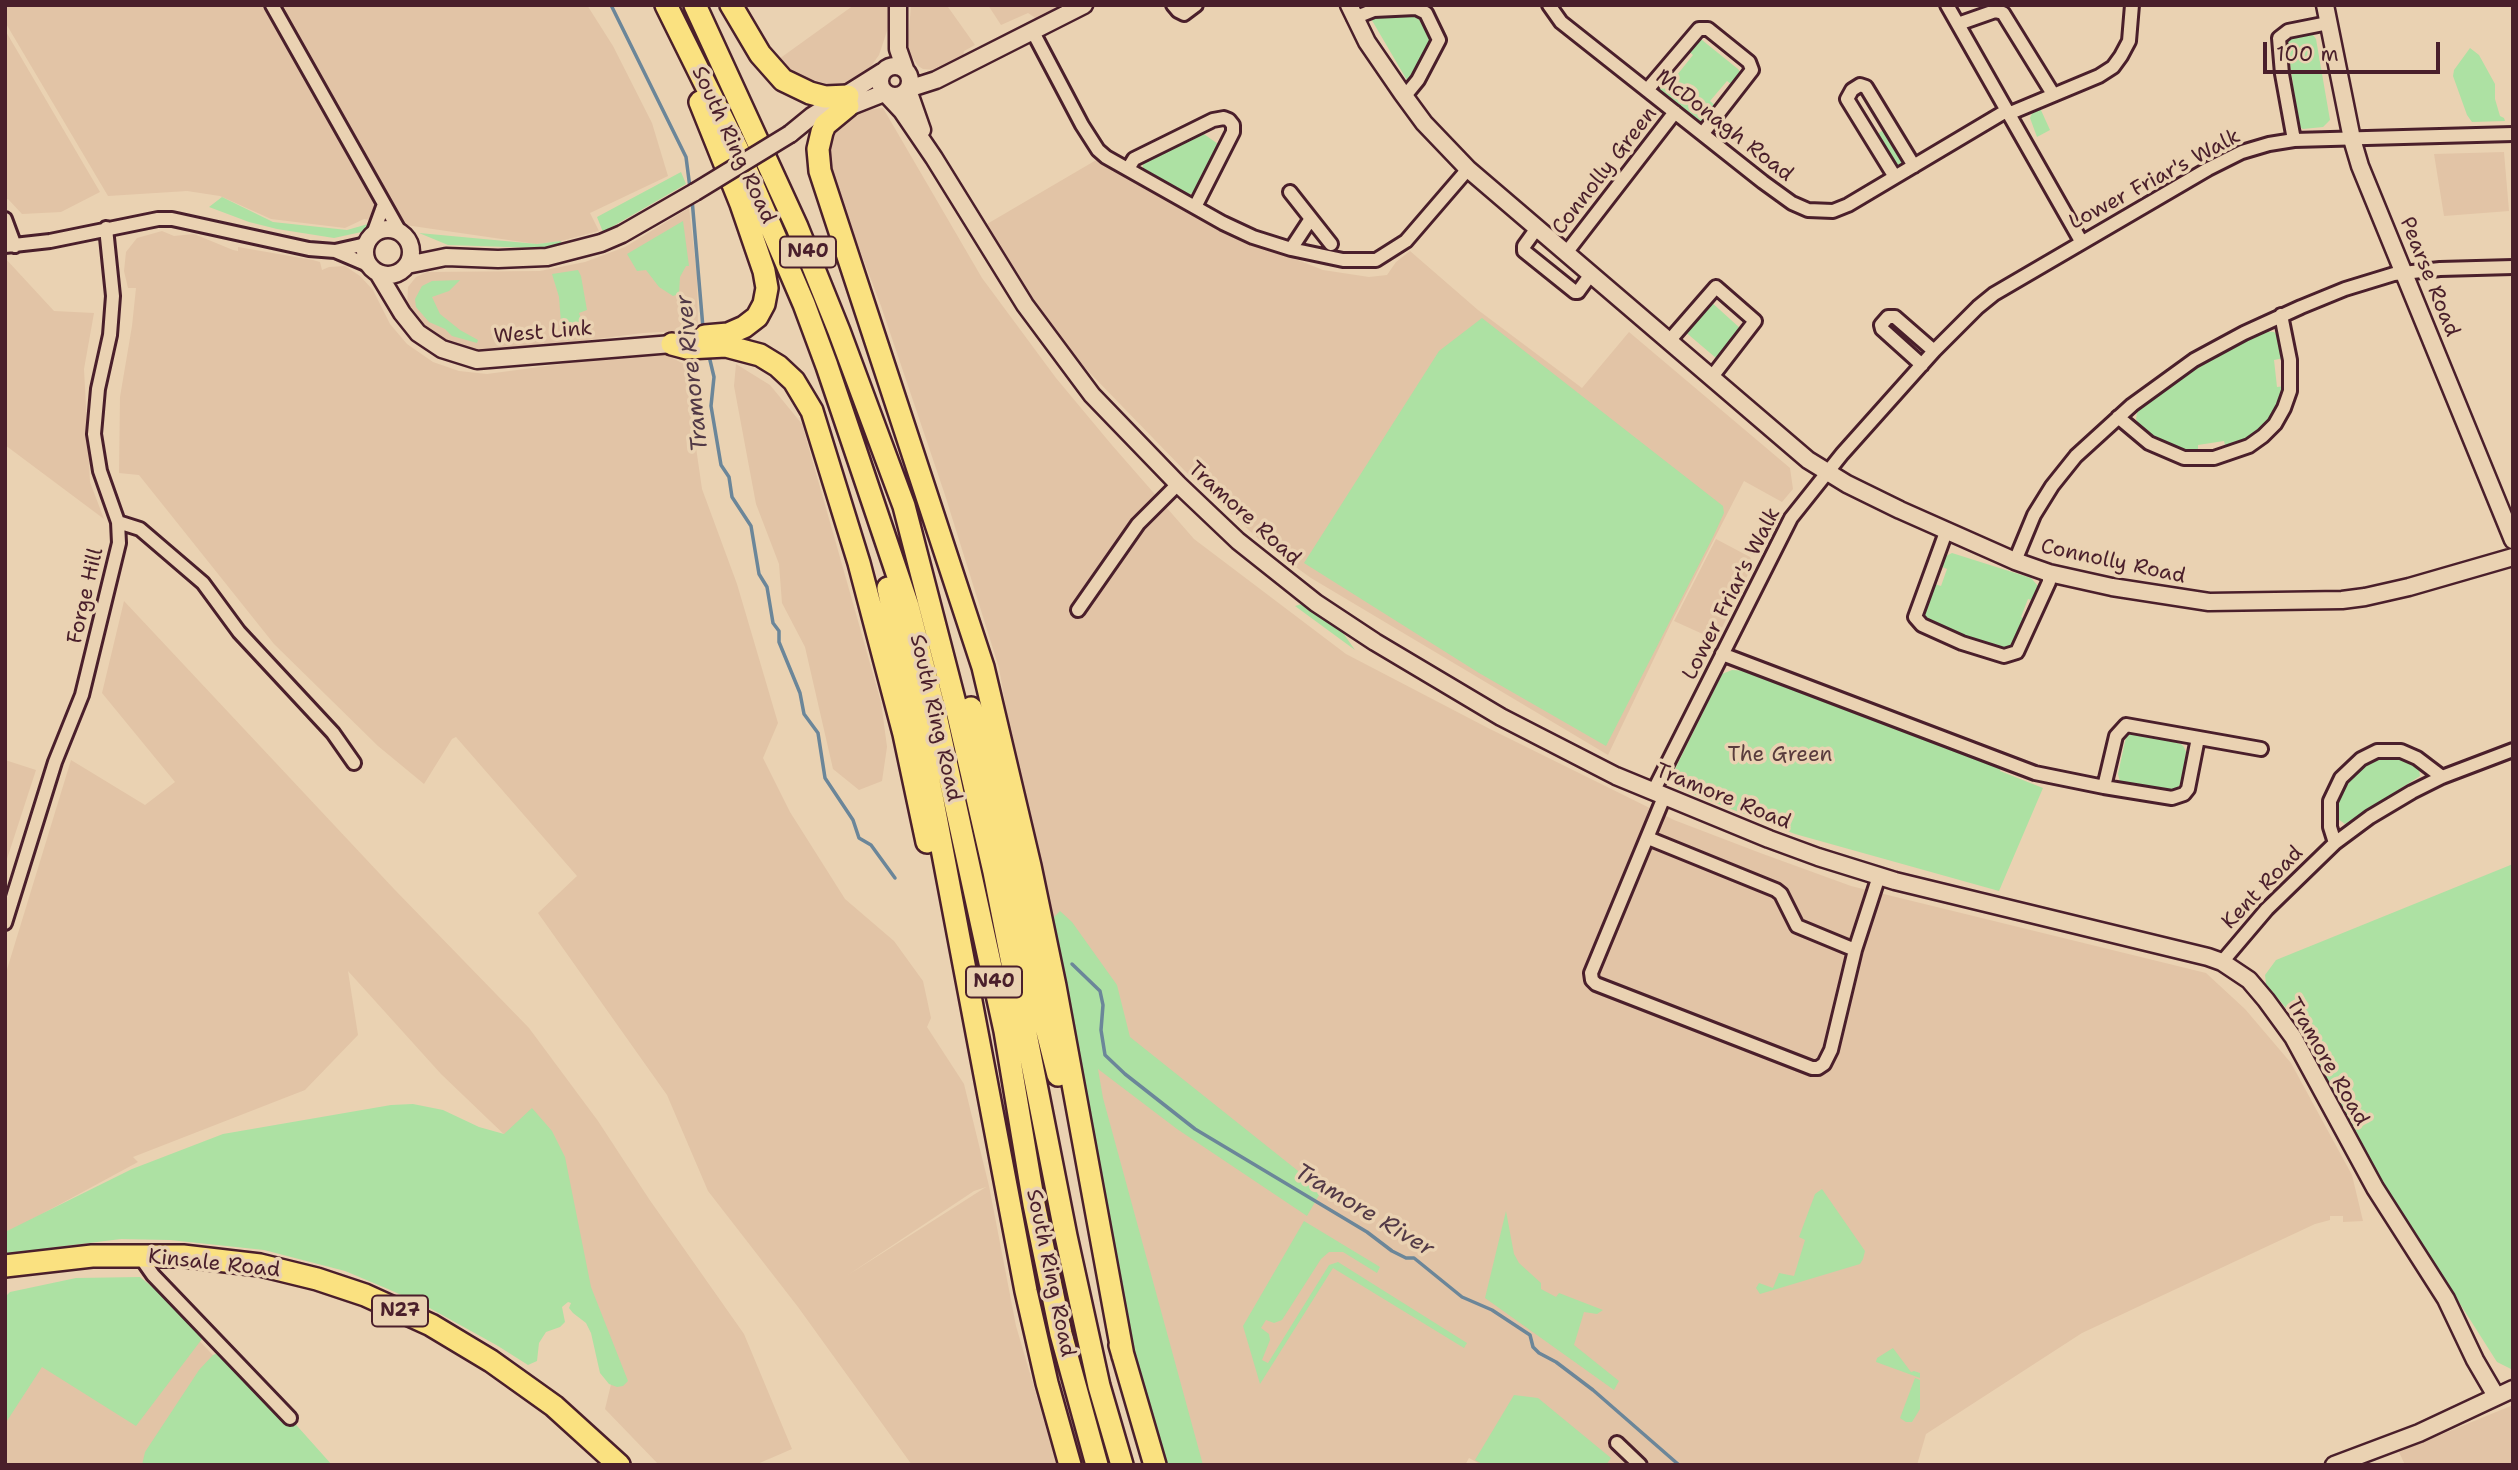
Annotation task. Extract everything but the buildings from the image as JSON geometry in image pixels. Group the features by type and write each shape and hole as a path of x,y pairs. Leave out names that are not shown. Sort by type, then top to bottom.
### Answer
{"highway":[{"path":"663,5 741,204 764,271 767,288 764,304 757,317 744,327 728,334 686,338 673,344"},
{"name":"South Ring Road","path":"663,5 737,148 778,243 827,366 908,606 935,710 1004,1031 1034,1204 1061,1334 1097,1465"},
{"name":"South Ring Road","path":"695,5 770,163 797,227 848,354 904,506 958,715 994,872 1072,1263 1099,1386 1122,1465"},
{"path":"731,5 778,76 796,88 848,101"},
{"path":"848,101 825,125 822,132 818,149 820,171 983,667 1027,852 1055,986 1123,1356"},
{"path":"673,344 687,348 726,346 760,355 778,366 794,381 812,411 859,564 889,675 965,1018 997,1140"},
{"path":"827,366 893,608 933,801 1026,1291 1047,1383 1070,1465"},
{"path":"874,504 924,708 956,859 977,983 993,1115"},
{"path":"904,506 966,691 993,789 1098,1264 1155,1465"},
{"name":"Kinsale Road","path":"5,1266 92,1256 183,1256 260,1265 317,1279 365,1295 431,1325 491,1361 546,1399 619,1465"}],"street":[{"path":"272,5 411,252 397,303"},
{"path":"848,101 886,94 896,97 907,81 936,80 1084,5"},
{"path":"1173,5 1184,14 1196,5"},
{"name":"McDonagh Road","path":"1549,5 1561,22 1792,203 1808,210 1839,209 2007,112 2099,76 2115,64 2129,41 2132,5"},
{"path":"1947,5 2081,241"},
{"name":"Pearse Road","path":"2325,5 2360,166 2513,540"},
{"name":"Connolly Road","path":"1402,93 1409,91 1418,80 1439,40 1426,13 1416,8 1351,12 1367,42 1402,93 1432,131 1468,169 1808,460 1847,484 1946,532 2015,561 2049,573 2112,587 2209,602 2319,601 2364,597 2513,557"},
{"path":"1958,24 1995,11 2003,13 2053,94"},
{"name":"Tramore Road","path":"884,71 898,13"},
{"name":"Tramore Road","path":"898,13 898,49 934,158"},
{"path":"2294,140 2282,74 2279,38 2288,31 2328,23"},
{"name":"Connolly Green","path":"1647,90 1699,29 1708,29 1749,62 1752,70 1703,133"},
{"path":"1032,32 1089,138 1106,157 1238,231 1291,248 1343,260 1376,260 1406,241 1468,169"},
{"path":"5,219 10,246 145,220 172,219 288,245 335,251 390,275 446,257 547,257 601,243 656,215 790,134 816,124 884,71 895,66 907,81"},
{"path":"884,71 879,83 886,94"},
{"path":"1895,177 1847,99 1852,90 1864,85 1914,166"},
{"name":"Tramore Road","path":"886,94 895,102 934,158 1010,282 1092,395 1178,484 1238,541 1292,585 1375,642 1509,721 1659,795 1781,844 1878,876 1962,899 2222,962 2249,981 2293,1037 2375,1188 2446,1299 2475,1360 2496,1396"},
{"name":"Connolly Green","path":"1566,253 1675,112"},
{"path":"1128,169 1134,159 1213,120 1229,120 1233,125 1233,132 1195,207"},
{"path":"1867,132 1887,120"},
{"name":"Lower Friar's Walk","path":"1855,950 1831,1051 1824,1064 1818,1068 1811,1068 1602,988 1592,980 1591,973 1648,838 1659,795 1722,654 1784,530 1827,472 1934,351 1994,293 2233,156 2269,144 2294,140 2513,134"},
{"path":"1290,192 1331,244"},
{"path":"373,269 365,251 384,204"},
{"path":"1291,248 1310,220"},
{"name":"Forge Hill","path":"5,923 55,762 82,695 119,543 118,522 100,471 94,434 98,389 110,335 113,296 106,228"},
{"path":"1537,228 1524,246 1524,251 1574,292 1578,292 1591,274"},
{"path":"335,251 370,239 387,229 446,257"},
{"path":"2015,561 2028,525 2052,485 2085,447 2147,393 2194,360 2281,316 2345,289 2404,272 2513,267"},
{"name":"West Link","path":"373,269 410,324 428,341 450,352 477,360 673,344"},
{"path":"1669,341 1716,287 1755,321 1711,378"},
{"path":"2119,417 2149,443 2185,458 2214,458 2249,446 2275,424 2290,391 2290,360 2281,316"},
{"path":"1922,365 1881,325 1888,317 1895,317 1934,351"},
{"path":"1078,610 1138,524 1178,484"},
{"path":"118,522 140,529 203,583 239,632 333,733 354,763"},
{"path":"1946,532 1915,617 1922,625 1962,643 2004,656 2017,652 2022,647 2049,582 2049,573"},
{"path":"1722,654 2035,773 2104,787 2172,798 2184,794 2188,789 2198,738"},
{"path":"2104,787 2116,736 2123,727 2134,725 2261,749"},
{"name":"Kent Road","path":"2334,843 2330,827 2330,801 2341,778 2361,759 2377,751 2390,749 2407,752 2431,766 2442,777"},
{"name":"Kent Road","path":"2222,962 2267,909 2334,843 2394,801 2442,777 2513,750"},
{"path":"1648,838 1776,890 1781,894 1797,926 1855,950 1878,876"},
{"path":"139,1255 153,1275 290,1418"},
{"path":"2334,1465 2419,1433 2513,1389"},
{"path":"1617,1443 1640,1465"}],"shaded area":[{"path":"5,5 587,5 613,46 652,123 668,176 590,213 599,231 561,241 536,244 364,219 345,228 271,219 220,196 187,191 108,196 5,22"},
{"path":"854,5 888,5 888,28 879,55 869,69 854,81 836,86 814,80 798,75 779,59"},
{"path":"911,5 950,5 948,7 975,45 964,51 963,56 936,70 918,66 909,52"},
{"path":"988,5 1063,5 1037,19 1028,13 1001,25"},
{"path":"5,30 100,192 61,212 22,214 8,199 5,200"},
{"path":"883,108 982,278 1056,378 1111,444 1194,539 1346,654 1674,820 1763,854 1851,886 2206,973 2245,1009 2291,1063 2352,1175 2363,1221 2343,1222 2343,1216 2330,1216 2330,1220 2315,1224 2082,1333 1926,1434 1917,1465 1482,1465 1469,1458 1465,1465 1185,1465 1024,811 999,668 945,495 881,306 825,158 829,138 839,123 863,110"},
{"path":"2504,152 2509,211 2444,216 2434,154"},
{"path":"1098,159 1222,230 1323,270 1369,277 1387,275 1396,262 1410,251 1478,310 1582,388 1629,332 1790,468 1793,489 1782,502 1744,481 1672,621 1608,755 1311,578 1265,545 1185,471 1055,337 1029,298 987,224"},
{"path":"689,208 697,274 698,330 643,333 493,352 466,352 419,327 407,309 408,287 416,277 427,272 540,271 585,262 625,247"},
{"path":"162,231 174,236 194,234 233,250 238,251 238,247 313,260 320,262 322,270 345,266 360,276 373,290 390,324 407,344 433,362 459,371 487,374 659,351 684,364 702,489 737,584 778,723 763,758 790,812 845,899 894,941 923,981 931,1018 927,1027 964,1084 989,1186 1016,1326 1057,1465 912,1465 798,1307 708,1191 667,1095 538,913 577,876 456,737 452,739 424,784 378,746 274,644 139,475 119,473 120,397 136,288 128,288 124,271 126,252 137,238","holes":["986,1187 848,1275 974,1191"]},
{"path":"5,258 54,311 94,313 84,369 90,482 104,519 5,445"},
{"path":"736,364 770,385 802,424 881,702 887,747 882,781 859,790 833,769 805,647 782,603 779,564 756,504 734,386"},
{"path":"1716,539 1750,557 1753,564 1716,640 1674,621"},
{"path":"124,601 395,890 529,1028 598,1121 744,1334 792,1449 755,1465 659,1465 605,1409 614,1372 512,1142 441,1074 348,971 358,1035 305,1090 133,1157 138,1162 5,1234 5,976 71,760 145,805 175,782 102,693"},
{"path":"5,760 36,770 5,865"},
{"path":"164,1303 316,1465 5,1465 5,1322"},
{"path":"2513,1405 2513,1465 2405,1465 2399,1452"}],"green space":[{"path":"1416,13 1432,44 1419,71 1408,82 1370,17 1371,14"},
{"path":"2311,32 2316,39 2330,120 2323,127 2303,129 2296,125 2289,89 2293,84 2287,41 2289,36"},
{"path":"1696,40 1702,40 1742,74 1734,86 1727,81 1710,101 1718,108 1702,123 1661,93 1657,87 1670,70 1677,75 1693,55 1686,49"},
{"path":"2470,48 2479,55 2495,84 2495,99 2500,116 2505,121 2472,122 2467,115 2453,76 2454,70"},
{"path":"2040,108 2050,130 2037,137 2030,118 2033,111"},
{"path":"1888,127 1906,157 1898,166 1895,166 1874,136"},
{"path":"1201,132 1221,146 1197,193 1187,194 1143,168 1143,161"},
{"path":"681,172 686,184 603,232 597,217"},
{"path":"222,197 273,222 347,230 368,224 366,231 334,238 277,229 209,207"},
{"path":"683,221 689,266 686,266 680,277 679,294 673,296 659,287 646,270 637,271 627,254"},
{"path":"419,233 537,244 561,241 562,246 537,248 448,245"},
{"path":"578,270 587,310 579,313 583,325 568,340 562,336 559,297 552,274"},
{"path":"460,280 449,291 432,297 440,314 478,340 477,343 452,336 445,329 429,322 416,307 415,299 422,286 432,281"},
{"path":"1709,300 1741,329 1716,358 1683,330"},
{"path":"1482,318 1723,506 1724,513 1713,537 1606,746 1479,673 1304,563 1439,351"},
{"path":"2261,331 2274,332 2279,337 2284,358 2274,360 2277,387 2286,386 2279,408 2269,423 2248,442 2226,450 2224,441 2198,445 2198,454 2171,448 2140,427 2136,419 2137,413 2144,403 2237,341"},
{"path":"1952,553 2031,578 2038,586 2035,601 2028,599 2021,617 2027,620 2016,643 2008,649 2002,650 1927,622 1923,617 1921,612 1931,583 1941,586 1947,569 1938,565 1942,558"},
{"path":"1302,604 1341,630 1355,650 1295,606"},
{"name":"The Green","path":"1732,670 1748,671 2001,767 2000,771 2043,788 1999,891 1795,834 1675,787 1671,777 1722,674"},
{"path":"2133,732 2184,747 2186,752 2182,781 2178,787 2172,790 2120,782 2118,774 2126,737"},
{"path":"2398,755 2418,764 2420,776 2345,824 2338,819 2335,799 2355,769 2375,757"},
{"path":"2513,864 2513,1370 2497,1362 2375,1170 2295,1019 2266,984 2265,975 2276,960"},
{"path":"1060,911 1072,922 1117,985 1130,1037 1322,1190 1307,1216 1177,1129 1098,1069 1103,1098 1203,1465 1166,1465 1138,1369 1049,922"},
{"path":"413,1104 443,1110 479,1127 504,1134 532,1108 552,1131 565,1157 591,1287 628,1381 623,1386 609,1384 600,1373 591,1333 586,1323 569,1308 571,1303 568,1302 562,1307 565,1322 546,1332 539,1343 537,1361 528,1365 426,1306 388,1289 345,1271 264,1250 170,1240 121,1239 5,1256 5,1232 132,1169 223,1134 391,1105"},
{"path":"1822,1189 1865,1251 1863,1259 1860,1264 1760,1294 1756,1288 1759,1283 1773,1288 1779,1273 1794,1276 1805,1240 1799,1237 1815,1194"},
{"path":"1506,1211 1514,1254 1519,1263 1541,1283 1541,1289 1556,1297 1559,1293 1603,1310 1597,1314 1584,1312 1574,1345 1619,1381 1614,1390 1485,1298"},
{"path":"1304,1221 1380,1267 1377,1273 1343,1252 1329,1252 1321,1259 1282,1320 1274,1323 1266,1320 1261,1328 1269,1334 1270,1340 1262,1360 1268,1363 1329,1265 1338,1262 1467,1343 1464,1348 1333,1268 1260,1384 1243,1326"},
{"path":"140,1277 205,1335 136,1426 42,1367 5,1424 5,1297 10,1292 76,1278"},
{"path":"1893,1348 1911,1372 1920,1373 1920,1378 1876,1362 1877,1358"},
{"path":"225,1350 332,1465 142,1465 145,1452 199,1370 213,1355"},
{"path":"1915,1378 1920,1380 1920,1409 1912,1422 1906,1422 1900,1418"},
{"path":"1514,1395 1538,1398 1611,1458 1606,1465 1484,1465 1475,1460"}],"waterway":[{"name":"Tramore River","path":"611,5 686,157 690,188"},
{"name":"Tramore River","path":"692,199 703,328"},
{"name":"Tramore River","path":"709,356 714,377 711,406 721,465 729,477 732,497 751,526 759,574 767,587 773,623 779,631 779,642 800,693 804,714 818,733 825,778 853,820 859,838 871,845 895,878"},
{"name":"Tramore River","path":"1072,964 1100,991 1105,1055 1125,1074 1195,1129 1367,1232 1392,1251 1406,1258 1414,1258 1462,1297 1492,1310 1530,1335 1533,1347 1539,1353 1556,1362 1593,1390 1679,1465"}]}
